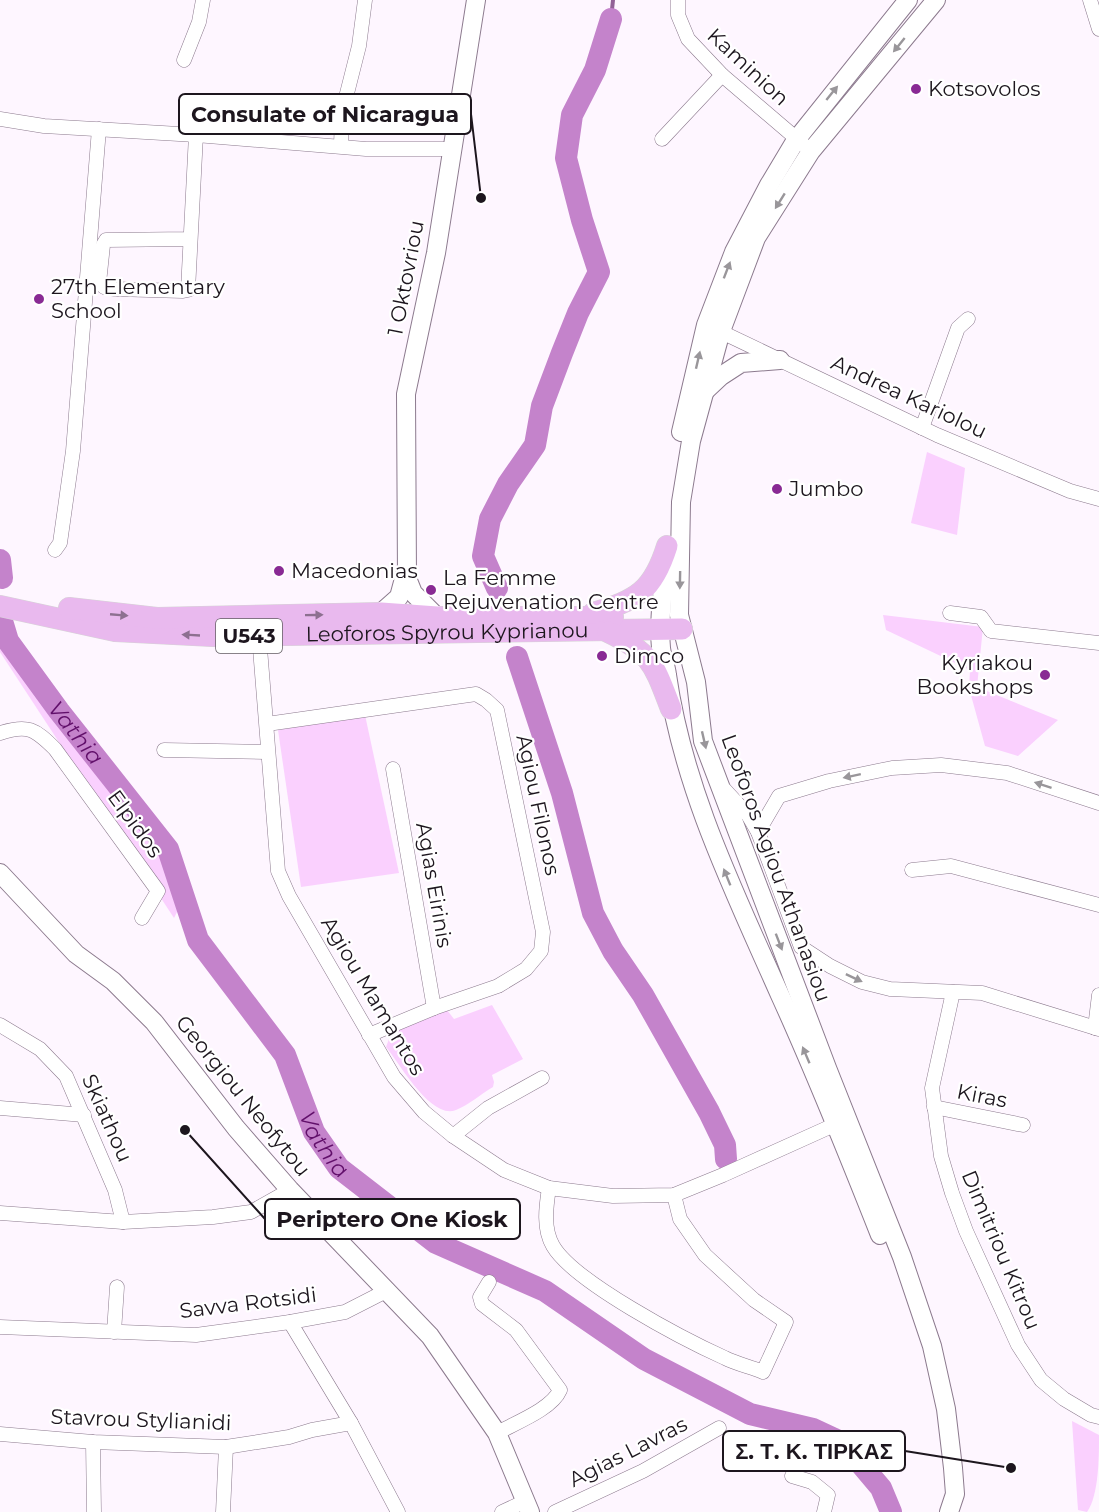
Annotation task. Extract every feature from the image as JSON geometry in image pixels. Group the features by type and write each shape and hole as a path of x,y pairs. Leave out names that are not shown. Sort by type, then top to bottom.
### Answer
{"main road":[{"name":"1 Oktovriou","path":"437,617 413,593 407,578 406,394 436,253 476,0"},
{"name":"Leoforos Agiou Athanasiou","path":"908,0 796,140 769,185 734,252 679,441 667,546 671,623 696,682 704,741 921,1349 933,1408 948,1512"},
{"name":"Leoforos Agiou Athanasiou","path":"841,1122 731,887 701,812 671,709 661,651 671,623 681,502 691,441 704,392 713,328 756,238 811,151 936,0"},
{"path":"704,392 721,376 741,363 780,360"},
{"path":"584,616 625,603 646,587 660,568 667,546"},
{"name":"1 Oktovriou","path":"381,614 399,597 407,567"},
{"name":"Leoforos Spyrou Kyprianou","path":"0,593 91,612 157,618 381,614 604,630 671,623"},
{"name":"Leoforos Spyrou Kyprianou","path":"0,606 115,631 213,636 259,636 506,624 584,616 646,618 671,623"},
{"path":"604,630 630,643 646,655 658,674 671,709"},
{"name":"Georgiou Neofytou","path":"0,873 76,954 113,981 154,1022 236,1128 290,1190 430,1336 497,1432 528,1507"}],"street":[{"path":"184,60 199,22 203,0"},
{"path":"341,146 342,113 359,46 365,0"},
{"name":"Kaminion","path":"678,0 678,15 688,39 722,75 811,151"},
{"path":"1090,0 1099,29"},
{"path":"662,139 722,75"},
{"path":"0,119 44,126 196,135 366,149 452,149"},
{"path":"55,550 60,543 73,452 99,129"},
{"path":"189,238 106,240 103,245 99,283 115,290 187,291 196,135"},
{"path":"922,428 958,328 968,319"},
{"name":"Andrea Kariolou","path":"713,328 922,428 1070,490 1099,499"},
{"path":"950,613 981,617 991,631 1099,643"},
{"name":"Agiou Mamantos","path":"259,636 278,871 289,896 394,1077 424,1112 453,1136 504,1170 549,1188 613,1196 674,1195 723,1176 841,1122"},
{"name":"Agiou Filonos","path":"267,724 476,694 486,699 497,710 543,932 541,951 526,969 498,986 434,1008 369,1035"},
{"name":"Elpidos","path":"0,733 25,728 40,734 54,749 158,891 142,918"},
{"path":"164,750 267,752"},
{"path":"758,832 779,796 828,781 892,768 941,765 996,770 1099,803"},
{"name":"Agias Eirinis","path":"393,770 434,1008"},
{"path":"718,782 748,815 758,832 801,947 830,966 862,982 890,989 982,993 1097,1028 1099,994"},
{"path":"912,870 951,866 1099,905"},
{"name":"Dimitriou Kitrou","path":"953,992 932,1088 941,1156 962,1221 1018,1345 1041,1380 1064,1399 1091,1415 1099,1417"},
{"name":"Skiathou","path":"0,1025 40,1049 66,1076 115,1190 123,1222"},
{"path":"453,1136 488,1108 542,1078"},
{"name":"Kiras","path":"934,1107 1023,1125"},
{"path":"0,1108 84,1115"},
{"path":"549,1188 546,1208 547,1229 553,1246 567,1263 599,1287 649,1318 726,1359 763,1372 786,1322 754,1300 705,1255 680,1219 674,1195"},
{"path":"0,1213 123,1222 213,1217 251,1212 290,1190"},
{"path":"489,1281 480,1297 482,1304 516,1330 560,1390 556,1399 546,1406 497,1432"},
{"path":"114,1332 117,1287"},
{"name":"Savva Rotsidi","path":"0,1327 196,1335 345,1312 388,1290"},
{"path":"290,1322 351,1423 398,1512"},
{"name":"Stavrou Stylianidi","path":"0,1434 93,1442 226,1447 289,1437 351,1423"},
{"name":"Agias Lavras","path":"555,1512 643,1471 719,1428"},
{"path":"93,1442 94,1512"},
{"path":"223,1512 226,1447"},
{"path":"792,1476 812,1482 828,1495 824,1512"},
{"path":"502,1512 528,1507"}],"shaded area":[{"path":"927,452 965,468 957,535 911,523"},
{"path":"883,615 983,627 977,687 1058,720 1018,756 985,746 969,688 970,670 886,630"},
{"path":"0,629 162,851 181,904 174,918 0,652"},
{"path":"365,715 399,873 301,887 278,730"},
{"path":"492,1005 523,1059 492,1075 493,1087 466,1105 456,1110 446,1111 436,1107 417,1089 386,1047 392,1031 447,1010 454,1019"},
{"path":"1072,1421 1099,1435 1096,1486 1087,1512 1078,1510"}],"waterway":[{"path":"611,19 613,0"},
{"path":"497,588 483,556 490,519 508,484 535,445 542,406 578,313 599,272 582,220 566,158 572,115 595,70 611,19"},
{"name":"Vathia","path":"0,560 2,578"},
{"name":"Vathia","path":"2,621 8,641 59,711 168,849 198,940 285,1055 314,1132 339,1168 436,1243 545,1291 644,1359 750,1414 813,1429 843,1443 881,1488 891,1512"},
{"path":"517,657 562,793 593,913 613,951 643,995 709,1112 725,1145 726,1159"}],"place":[{"name":"Kotsovolos","path":"916,89"},
{"name":"Consulate of Nicaragua","path":"481,198"},
{"name":"27th Elementary School","path":"39,299"},
{"name":"Jumbo","path":"777,489"},
{"name":"Macedonias","path":"279,571"},
{"name":"La Femme Rejuvenation Centre","path":"431,590"},
{"name":"Dimco","path":"602,656"},
{"name":"Kyriakou Bookshops","path":"1045,675"},
{"name":"Periptero One Kiosk","path":"185,1130"},
{"name":"Σ. Τ. Κ. ΤΙΡΚΑΣ","path":"1011,1468"}]}
